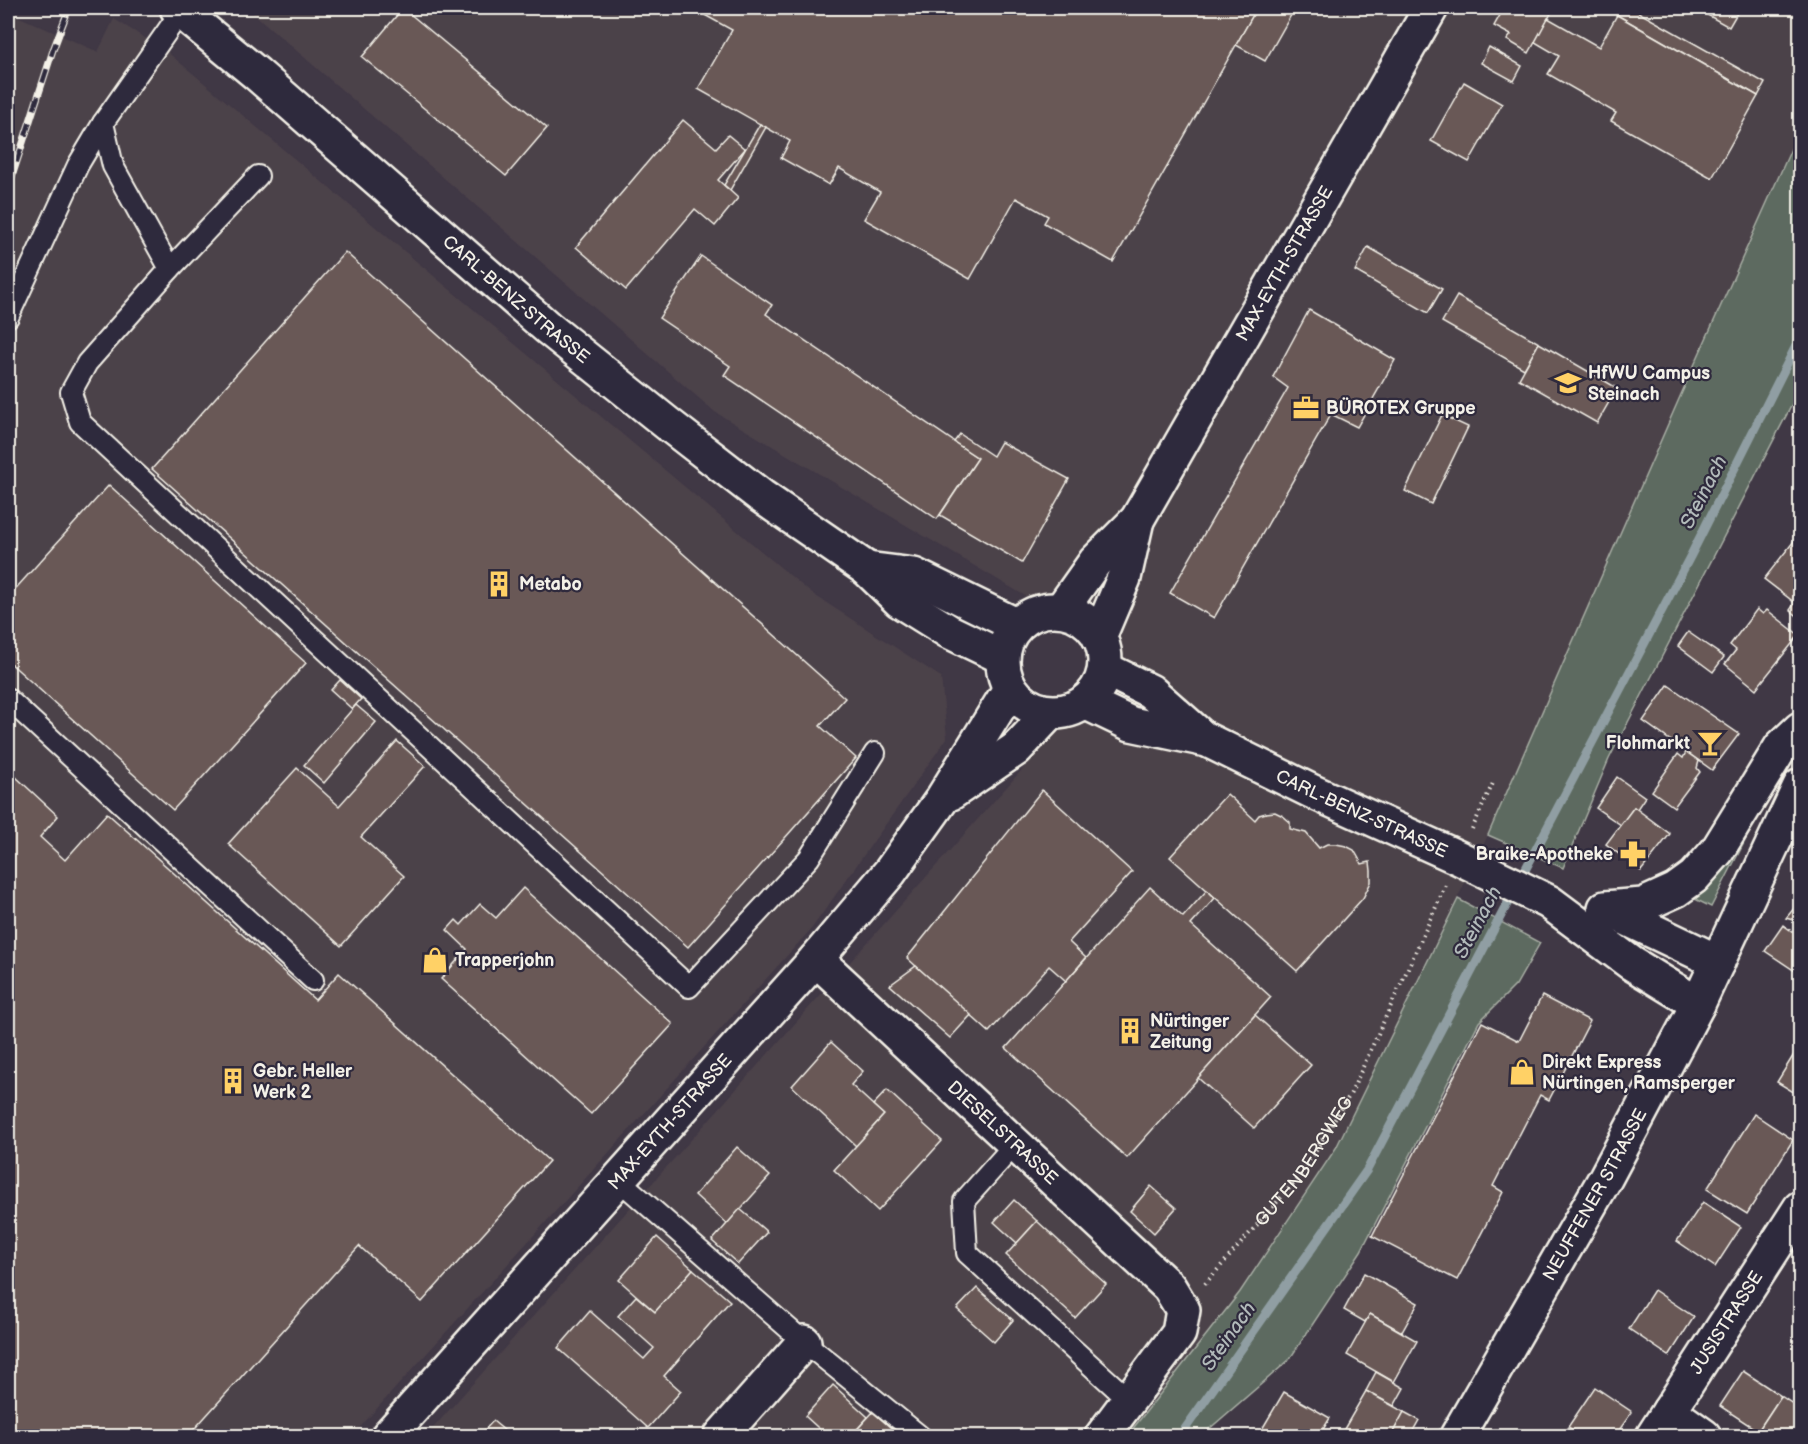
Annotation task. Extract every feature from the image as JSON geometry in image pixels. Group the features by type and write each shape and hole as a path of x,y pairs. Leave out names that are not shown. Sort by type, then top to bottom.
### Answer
{"street":[{"name":"CARL-BENZ-STRASSE","path":"180,8 548,328 761,496 867,569 900,601 948,631 1002,657"},
{"name":"MAX-EYTH-STRASSE","path":"1061,610 1095,562 1137,519 1431,8"},
{"name":"MAX-EYTH-STRASSE","path":"1099,637 1124,578 1137,519"},
{"name":"CARL-BENZ-STRASSE","path":"867,569 914,575 1016,625"},
{"path":"1061,610 1083,619 1099,637 1105,652 1105,669 1098,688 1085,702 1069,711 1050,713 1027,705 1010,689 1004,673 1002,657 1006,640 1016,625 1037,612 1061,610"},
{"name":"CARL-BENZ-STRASSE","path":"1105,669 1150,691 1207,740"},
{"name":"MAX-EYTH-STRASSE","path":"388,1437 816,959 890,872 942,799 1010,689"},
{"name":"CARL-BENZ-STRASSE","path":"1085,702 1131,724 1207,740 1549,902 1631,963 1698,1004"},
{"name":"MAX-EYTH-STRASSE","path":"942,799 1016,749 1050,713"},
{"path":"1605,908 1643,905 1676,891 1694,877 1717,851 1781,747 1800,729"},
{"name":"NEUFFENER STRASSE","path":"1457,1437 1605,1177 1792,827 1800,786"},
{"name":"CARL-BENZ-STRASSE","path":"1549,902 1605,908 1718,962"},
{"name":"DIESELSTRASSE","path":"816,959 1169,1287 1183,1310"},
{"name":"JUSISTRASSE","path":"1661,1424 1800,1208"},
{"path":"1102,1437 1179,1333 1183,1310"},
{"path":"721,1437 804,1342"},
{"path":"1661,1424 1704,1437"}],"lane":[{"path":"8,317 78,165 180,8"},
{"path":"104,123 113,166 170,269"},
{"path":"258,176 170,269 87,363 71,392 80,422 689,987 809,858 875,753"},
{"path":"8,699 314,980"},
{"path":"1015,1144 964,1201 967,1253 1130,1400"},
{"path":"619,1180 804,1342 920,1437"}],"path":[{"name":"GUTENBERGWEG","path":"1183,1310 1300,1176 1351,1093 1494,781"}],"shaded area":[{"path":"253,8 1800,8 1800,129 1488,835 1336,1148 1240,1292 1127,1436 426,1436 1080,705 1116,641 1039,604 715,412 253,13"},
{"path":"8,12 98,52 114,19 166,51 811,593 941,677 947,738 812,928 352,1436 8,1436"}],"green space":[{"path":"1800,129 1800,389 1609,759 1563,868 1488,835"},
{"path":"1767,798 1711,907 1691,897"},
{"path":"1458,899 1540,943 1516,985 1479,1022 1361,1251 1289,1360 1201,1436 1127,1436 1240,1292 1336,1148"}],"building":[{"path":"403,8 547,128 506,176 362,57"},
{"path":"692,8 1257,8 1113,262 1044,223 1048,216 1016,198 970,279 864,219 880,192 839,168 829,185 781,158 790,141 698,89 732,30"},
{"path":"1257,8 1295,8 1265,61 1236,45"},
{"path":"1504,8 1554,8 1529,53 1507,40 1511,35 1494,26"},
{"path":"1622,8 1631,8 1765,83 1758,96 1617,15"},
{"path":"1695,8 1740,8 1729,27"},
{"path":"1617,15 1758,96 1712,178 1611,121 1616,113 1548,74 1559,56 1535,42 1548,18 1599,47"},
{"path":"1489,47 1522,66 1514,81 1481,63"},
{"path":"1464,82 1502,104 1469,162 1431,141"},
{"path":"683,120 716,148 728,135 745,149 718,180 738,198 715,226 695,209 626,290 576,247"},
{"path":"760,124 766,127 730,190 724,185"},
{"path":"1368,247 1442,289 1428,313 1355,271"},
{"name":"Metabo","path":"345,252 845,698 820,726 856,758 688,947 152,469"},
{"path":"701,256 772,305 766,314 978,458 937,519 724,375 730,366 659,318"},
{"path":"1457,296 1539,343 1524,369 1442,322"},
{"path":"1309,310 1395,360 1357,427 1331,414 1214,618 1170,593 1288,388 1273,377"},
{"path":"1539,343 1617,388 1597,423 1519,379"},
{"path":"1442,415 1468,427 1431,504 1405,491"},
{"path":"960,434 993,456 1001,442 1069,479 1022,563 940,515 978,458 954,442"},
{"path":"109,485 306,663 173,810 8,661 8,597"},
{"path":"1798,536 1800,538 1800,618 1790,610 1795,603 1764,579"},
{"path":"1757,609 1763,614 1767,610 1799,635 1756,689 1725,664 1736,650 1730,645"},
{"path":"1688,632 1724,657 1713,672 1678,646"},
{"path":"340,680 361,699 352,709 331,690"},
{"path":"1668,685 1739,734 1712,770 1643,721"},
{"path":"356,705 376,722 324,783 304,765"},
{"path":"397,741 425,766 361,837 404,876 341,946 228,844 297,768 339,806"},
{"path":"1686,752 1699,761 1697,768 1700,772 1674,807 1652,791 1678,754 1683,758"},
{"name":"Gebr. Heller Werk 2","path":"16,777 58,816 40,837 65,860 107,813 315,1000 339,973 549,1161 422,1302 359,1246 188,1436 8,1436 8,786"},
{"path":"1617,777 1645,797 1637,809 1634,807 1621,825 1596,808"},
{"path":"1042,790 1132,872 1069,942 1086,958 1066,981 1049,966 989,1032 907,958"},
{"path":"1227,794 1255,820 1259,815 1275,812 1290,822 1290,829 1306,833 1319,848 1327,844 1346,846 1354,850 1362,864 1370,862 1371,882 1363,898 1297,971 1170,857"},
{"path":"1634,807 1670,834 1641,871 1606,844"},
{"name":"Nürtinger Zeitung","path":"1150,887 1183,917 1207,890 1215,898 1191,925 1271,997 1127,1158 1006,1048"},
{"path":"523,888 673,1024 591,1114 441,979 467,949 447,930 456,920 461,925 480,904 496,918"},
{"path":"1800,901 1800,922 1786,918"},
{"path":"1783,925 1800,937 1800,964 1795,971 1765,951"},
{"path":"916,966 971,1015 950,1038 890,985"},
{"path":"1542,996 1590,1021 1549,1100 1540,1095 1493,1186 1503,1192 1457,1280 1372,1236 1482,1022 1519,1041"},
{"path":"1255,1015 1311,1065 1254,1128 1198,1078"},
{"path":"831,1042 863,1071 851,1085 884,1115 856,1146 792,1086"},
{"path":"1798,1048 1800,1050 1800,1096 1777,1082"},
{"path":"887,1090 942,1141 878,1211 834,1170 884,1115 873,1105"},
{"path":"1754,1114 1793,1140 1747,1214 1707,1189"},
{"path":"737,1147 770,1176 727,1224 695,1195"},
{"path":"1151,1186 1176,1208 1154,1233 1130,1211"},
{"path":"1014,1200 1037,1221 1017,1243 994,1222"},
{"path":"1703,1202 1741,1227 1715,1267 1677,1241"},
{"path":"740,1209 767,1232 738,1264 712,1241"},
{"path":"1037,1221 1106,1284 1075,1318 1006,1255"},
{"path":"657,1237 693,1269 655,1312 619,1280"},
{"path":"693,1269 730,1301 664,1376 681,1391 648,1428 558,1348 590,1311 644,1359 654,1348 618,1316 636,1296 655,1312"},
{"path":"1364,1273 1418,1303 1402,1332 1370,1314 1365,1322 1344,1310"},
{"path":"977,1288 1013,1320 994,1342 957,1309"},
{"path":"1654,1290 1694,1317 1669,1356 1629,1329"},
{"path":"1370,1314 1417,1341 1394,1382 1347,1355"},
{"path":"1743,1371 1781,1396 1758,1431 1720,1406"},
{"path":"1376,1372 1404,1388 1394,1406 1366,1391"},
{"path":"833,1385 868,1417 851,1436 827,1436 805,1416"},
{"path":"1595,1387 1632,1412 1615,1436 1582,1436 1568,1427"},
{"path":"1366,1391 1404,1412 1391,1436 1340,1436"},
{"path":"1284,1392 1330,1418 1319,1436 1258,1436"},
{"path":"1781,1396 1800,1409 1800,1436 1766,1436 1758,1431"},
{"path":"873,1412 900,1436 851,1436"},
{"path":"1404,1412 1419,1420 1410,1436 1391,1436"},
{"path":"493,1421 511,1436 479,1436"}],"waterway":[{"name":"Steinach","path":"1180,1436 1367,1170 1691,555 1800,338"}],"railway":[{"path":"8,189 69,8"}],"place":[{"name":"HfWU Campus Steinach","path":"1568,383"},
{"name":"BÜROTEX Gruppe","path":"1306,408"},
{"name":"Metabo","path":"499,584"},
{"name":"Flohmarkt","path":"1710,743"},
{"name":"Braike-Apotheke","path":"1633,854"},
{"name":"Trapperjohn","path":"435,960"},
{"name":"Nürtinger Zeitung","path":"1130,1031"},
{"name":"Direkt Express Nürtingen, Ramsperger","path":"1522,1072"},
{"name":"Gebr. Heller Werk 2","path":"233,1081"}]}
